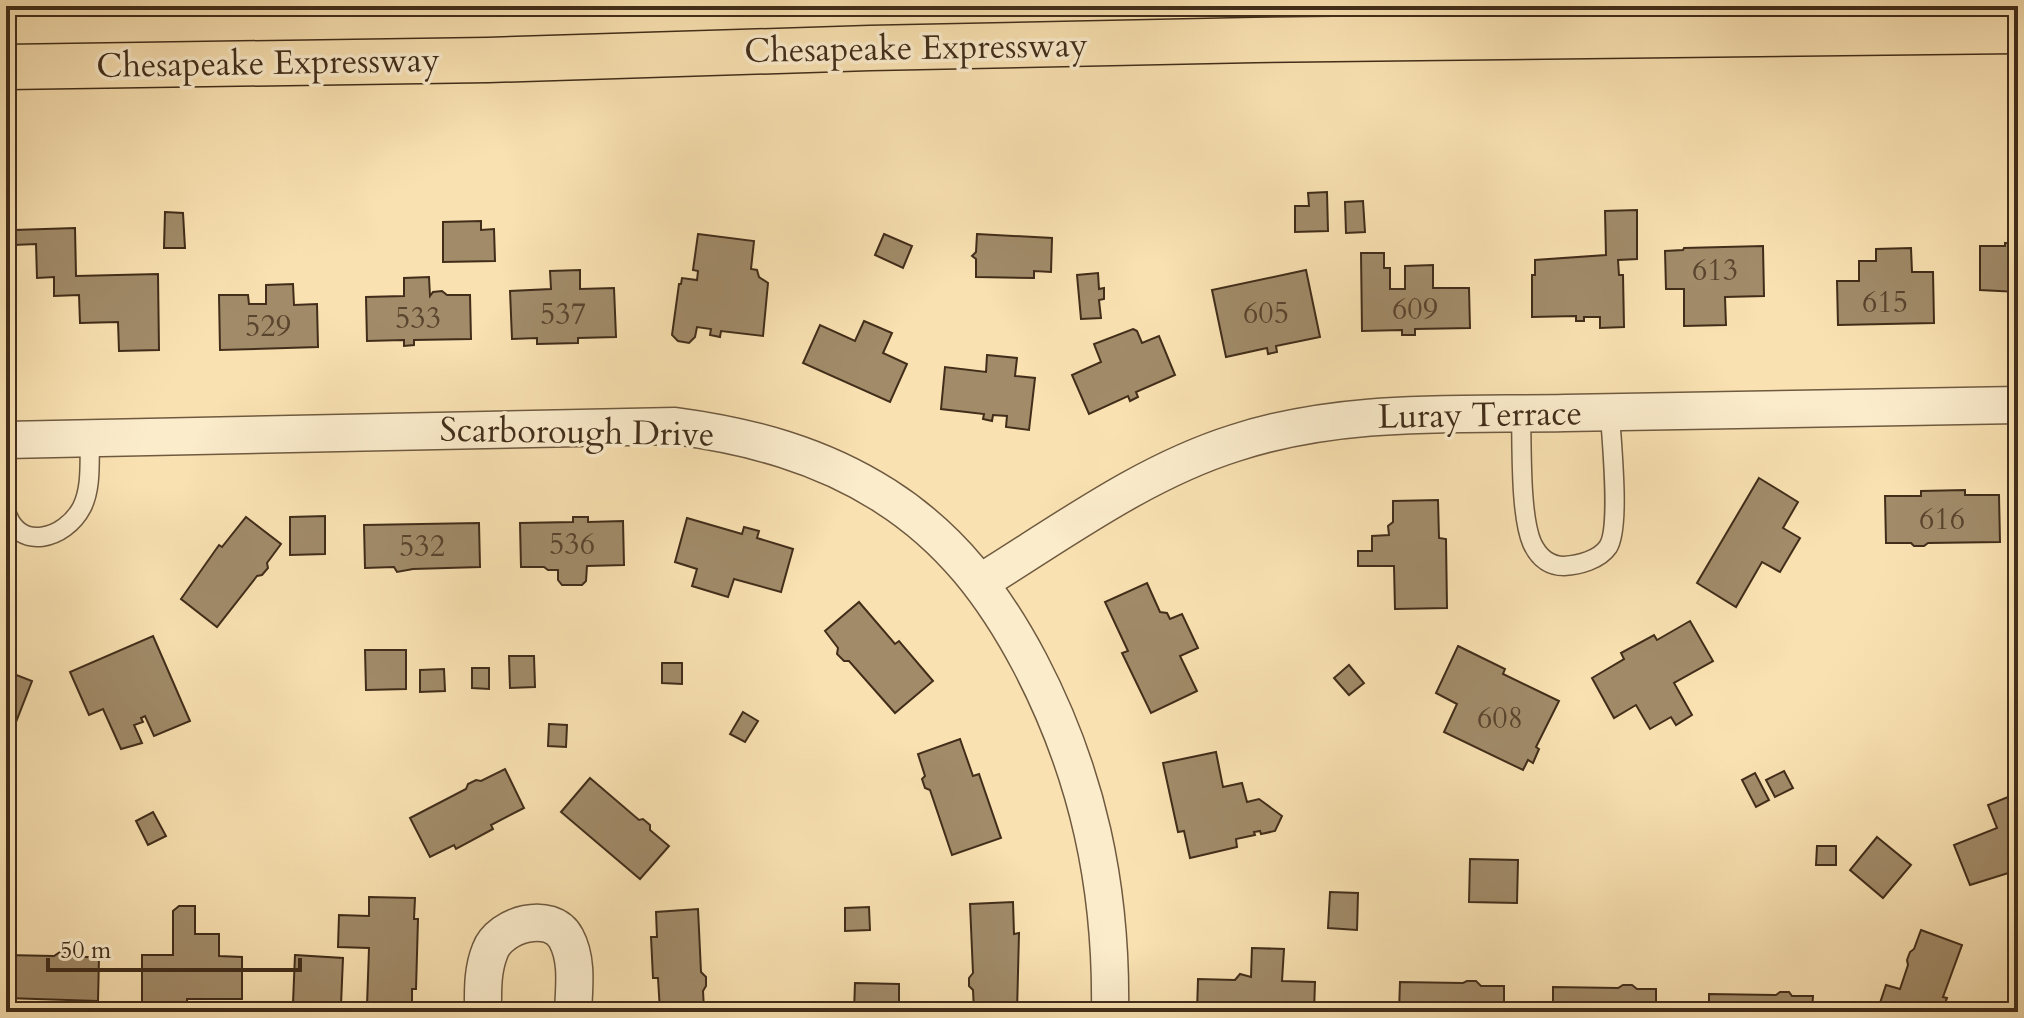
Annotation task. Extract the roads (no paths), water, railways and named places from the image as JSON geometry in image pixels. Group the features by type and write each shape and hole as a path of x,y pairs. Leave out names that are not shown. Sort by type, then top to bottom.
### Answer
{"highway":[{"name":"Chesapeake Expressway","path":"6,67 488,60 1255,40 2018,31"}],"street":[{"name":"Luray Terrace","path":"981,582 1173,467 1235,443 1309,424 1350,418 1464,413 2018,405"},
{"name":"Scarborough Drive","path":"6,440 661,426 728,433 785,448 830,466 887,497 939,539 981,582 1005,617 1049,700 1088,805 1107,911 1110,1012"},
{"path":"483,1012 483,971 491,947 507,931 526,923 549,923 565,935 572,953 573,1012"}],"lane":[{"path":"1521,414 1526,519 1530,540 1539,557 1557,566 1592,560 1608,547 1615,525 1610,413"},
{"path":"6,511 8,519 19,530 34,537 56,535 71,525 83,505 89,480 90,438"}]}
